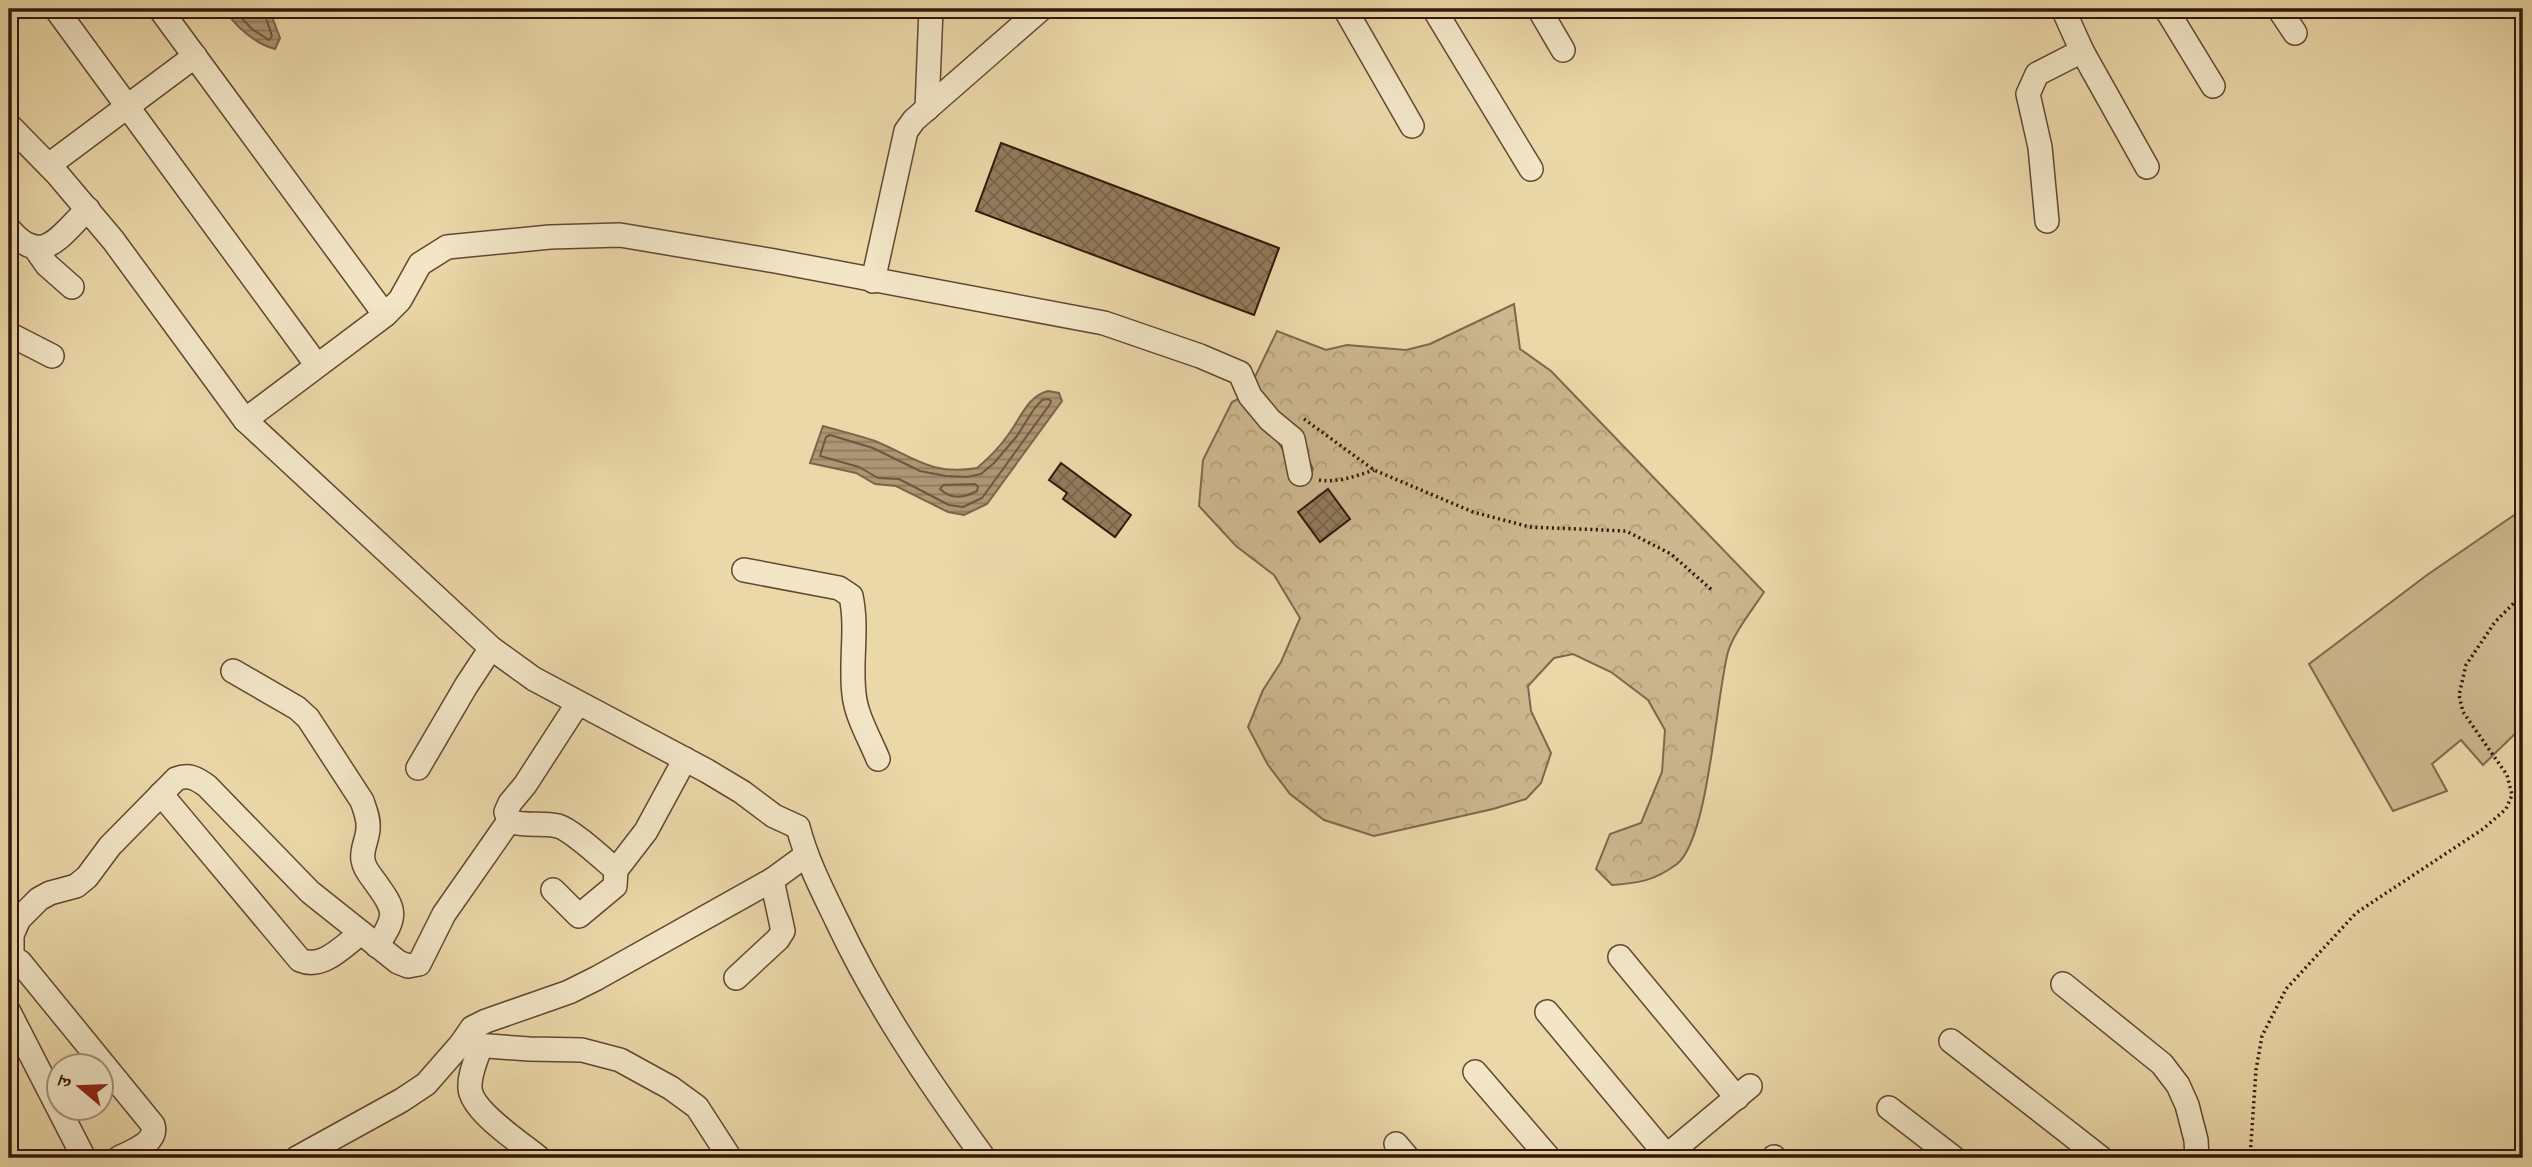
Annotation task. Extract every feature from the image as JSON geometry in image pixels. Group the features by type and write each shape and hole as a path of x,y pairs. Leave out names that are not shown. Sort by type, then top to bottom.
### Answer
{"street":[{"path":"56,9 316,364"},
{"path":"160,9 385,315"},
{"path":"927,109 931,9"},
{"path":"873,281 906,131 927,109 1041,9"},
{"path":"1345,9 1412,126"},
{"path":"1434,9 1531,169"},
{"path":"1539,9 1563,50"},
{"path":"2063,9 2082,51 2147,167"},
{"path":"2166,9 2213,86"},
{"path":"2279,9 2295,33"},
{"path":"2047,221 2040,147 2028,94 2037,74 2082,51"},
{"path":"49,165 195,57"},
{"path":"9,125 88,209 245,420 491,648 534,679 685,759 742,792 774,816 798,827 806,856 862,972 900,1038 984,1158"},
{"path":"35,248 48,247 88,209"},
{"path":"9,229 18,240 35,248 47,265 72,287"},
{"path":"245,420 316,364 385,315 400,300 420,264 447,247 550,237 620,235 775,261 1104,323 1200,356 1240,373 1250,396 1270,420 1293,439 1300,474"},
{"path":"9,334 52,356"},
{"path":"744,570 839,588 851,596 855,613 854,694 859,714 878,759"},
{"path":"418,768 491,648"},
{"path":"161,794 300,960 310,964 323,962 391,926 392,912 389,902 368,873 363,861 368,828 367,814 362,802 308,718 297,708 233,671"},
{"path":"578,703 506,812 509,821 519,825 541,822 562,827 616,870"},
{"path":"553,890 579,916 615,886 616,870 646,831 685,759"},
{"path":"119,1158 153,1138 153,1125 20,962 10,957 12,936 19,919 39,899 76,886 87,877 110,846 176,779 185,775 196,778 310,892 398,962 408,966 419,964 444,914 509,821"},
{"path":"527,1154 479,1109 471,1098 469,1085 472,1028 569,992 597,978 772,880 806,856"},
{"path":"736,978 778,939 783,931 772,880"},
{"path":"1547,1012 1666,1157 1743,1092 1620,957"},
{"path":"2063,984 2162,1064 2170,1074 2187,1105 2196,1140 2197,1158"},
{"path":"9,1012 84,1158"},
{"path":"1951,1041 2101,1158"},
{"path":"297,1158 410,1095 471,1044 582,1050 620,1060 671,1088 697,1107 730,1158"},
{"path":"1475,1072 1549,1158"},
{"path":"1888,1108 1954,1158"}],"path":[{"path":"1270,420 1276,414 1298,416 1374,470 1473,512 1530,527 1626,531 1671,554 1713,591"},
{"path":"1300,474 1330,482 1374,470"},
{"path":"2250,1158 2256,1070 2262,1036 2286,989 2356,914 2483,830 2506,809 2512,795 2507,775 2463,712 2459,695 2466,665 2495,622 2523,594"}],"green space":[{"path":"1514,304 1520,349 1551,371 1764,592 1728,652 1704,797 1688,849 1669,870 1638,882 1612,885 1596,869 1610,834 1641,823 1662,772 1665,730 1648,700 1611,672 1573,654 1554,658 1528,686 1531,711 1551,753 1541,783 1526,799 1374,836 1324,820 1290,794 1268,765 1248,727 1263,690 1281,662 1300,618 1274,575 1236,546 1199,506 1203,460 1232,402 1238,399 1278,442 1305,484 1313,469 1301,446 1253,381 1277,331 1326,350 1347,345 1406,350 1430,344"},
{"path":"2523,509 2523,726 2483,765 2461,740 2432,764 2447,791 2393,811 2309,664 2427,575"}],"water":[{"path":"225,9 269,9 280,38 275,49 246,34"},
{"path":"1048,391 1059,393 1062,401 987,504 964,515 948,512 896,486 875,484 856,473 810,463 823,426 875,441 923,464 947,469 977,468 1001,444 1029,403"}],"building":[{"path":"1001,143 1279,248 1254,315 976,211"},
{"path":"1061,463 1131,515 1115,537 1063,499 1067,493 1049,480"},
{"path":"1328,489 1350,519 1320,542 1298,512"}]}
